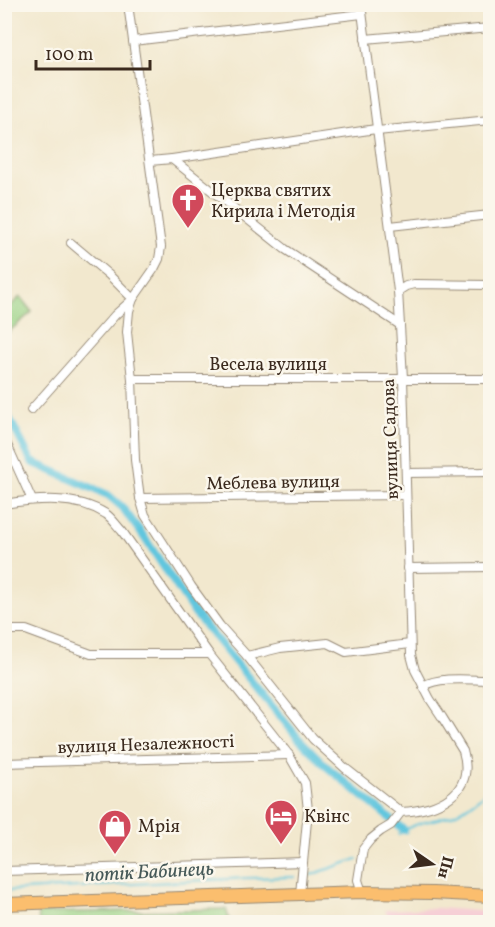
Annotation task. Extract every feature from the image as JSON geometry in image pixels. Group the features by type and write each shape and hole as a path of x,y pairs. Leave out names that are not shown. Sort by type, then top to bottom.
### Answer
{"main road":[{"path":"4,904 362,892 490,896"}],"street":[{"path":"31,410 115,315 133,299 159,259 161,246 128,4"},
{"name":"вулиця Садова","path":"361,4 398,291 403,378 410,644 415,670 423,687 463,751 465,760 465,777 457,791 446,802 399,814"},
{"path":"133,41 362,14"},
{"path":"365,39 490,28"},
{"path":"150,161 377,130 490,120"},
{"path":"172,159 285,249 400,325"},
{"path":"390,226 490,215"},
{"path":"72,243 133,299"},
{"path":"398,291 414,284 490,285"},
{"path":"133,299 127,332 132,379 135,460 144,516 220,626 314,740 399,814 391,825 371,839 363,849 358,880 362,892"},
{"name":"Весела вулиця","path":"132,379 490,379"},
{"path":"4,438 32,500"},
{"path":"406,473 490,472"},
{"name":"Меблева вулиця","path":"140,498 406,495"},
{"path":"4,504 51,499 84,505 107,514 122,531 209,654 289,755 304,783 308,810 300,894"},
{"path":"408,568 490,567"},
{"path":"4,630 26,630 91,654 209,654"},
{"path":"247,656 280,648 328,644 346,652 410,644"},
{"path":"423,687 440,680 490,680"},
{"name":"вулиця Незалежності","path":"4,764 289,755"},
{"path":"4,872 303,862"}],"shaded area":[{"path":"438,908 490,912 490,922 390,922 385,910"}],"green space":[{"path":"20,297 32,312 6,334 5,311"},
{"path":"226,909 230,922 39,922 38,913"}],"waterway":[{"path":"4,405 32,462 108,495 121,506 193,611 299,739 327,767 404,830"},
{"name":"потік Бабинець","path":"399,834 417,824 457,813 490,788"},
{"name":"потік Бабинець","path":"311,875 357,859"},
{"name":"потік Бабинець","path":"4,891 295,877"}],"place":[{"name":"Церква святих Кирила і Методія","path":"188,229"},
{"name":"Квінс","path":"281,845"},
{"name":"Мрія","path":"115,855"}]}
